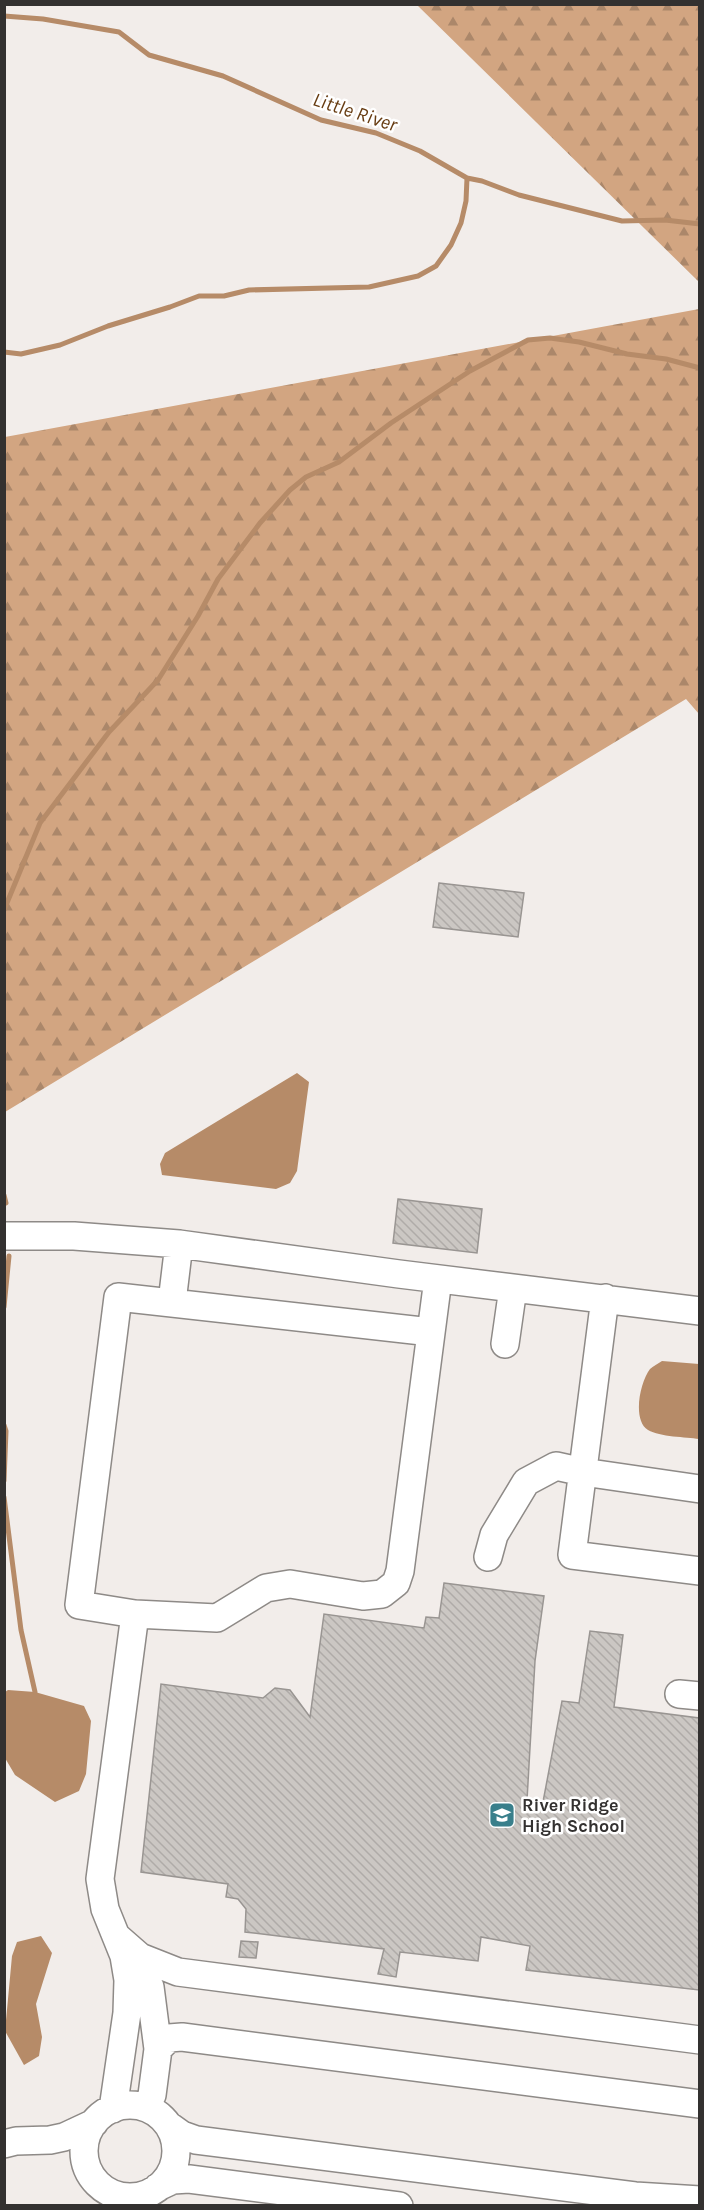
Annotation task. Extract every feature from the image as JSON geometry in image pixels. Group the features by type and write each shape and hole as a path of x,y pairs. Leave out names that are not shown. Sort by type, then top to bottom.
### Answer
{"street":[{"path":"4,1236 74,1236 179,1244 699,1311"},
{"path":"172,1302 179,1244"},
{"path":"431,1332 118,1297 79,1605 135,1614 217,1618 266,1588 290,1584 363,1596 382,1594 396,1583 400,1570 438,1279"},
{"path":"505,1344 513,1288"},
{"path":"605,1298 572,1555 699,1571"},
{"path":"488,1557 494,1534 526,1482 556,1466 699,1489"},
{"path":"135,1614 100,1879 105,1909 124,1956 129,1980 128,2004 103,2116 87,2136 84,2150 86,2164 93,2177 103,2188 116,2194 131,2196 145,2194 173,2180 189,2179 353,2204 399,2205"},
{"path":"114,1934 140,1958 160,1967 189,1974 699,2040"},
{"path":"114,1934 150,1987 158,2049 152,2095 146,2108"},
{"path":"128,2004 150,1987 176,1975 189,1974"},
{"path":"158,2049 169,2038 182,2037 699,2104"},
{"path":"4,2144 32,2139 50,2140 78,2132 103,2116 132,2105 146,2108 182,2135 196,2140 636,2196 699,2200"},
{"path":"158,2187 169,2176 174,2164 176,2150 174,2137 168,2125"},
{"path":"50,2140 67,2149 86,2164"},
{"path":"353,2204 358,2159"}],"green space":[{"path":"417,5 699,5 699,282"},
{"path":"699,309 699,714 686,699 5,1112 5,437"}],"shaded area":[{"path":"297,1073 309,1082 297,1171 290,1183 276,1189 162,1175 160,1164 165,1153"},
{"path":"662,1361 699,1364 699,1439 659,1434 648,1430 643,1425 640,1418 639,1401 643,1383 650,1369"},
{"path":"8,1690 35,1692 84,1706 91,1721 86,1774 79,1791 55,1802 15,1775 5,1758 5,1692"},
{"path":"41,1936 52,1953 36,2004 42,2037 39,2056 24,2065 5,2031 12,1956 17,1942"}],"building":[{"path":"439,883 524,893 518,937 433,927"},
{"path":"398,1199 482,1209 477,1253 393,1243"},
{"path":"444,1583 544,1596 535,1661 527,1800 543,1802 562,1701 579,1703 590,1631 623,1635 614,1707 699,1718 699,1990 526,1970 530,1946 481,1937 478,1961 400,1952 396,1977 378,1974 384,1949 245,1932 246,1909 238,1899 226,1897 228,1884 141,1872 161,1684 263,1698 275,1688 290,1690 310,1717 324,1614 424,1628 426,1617 439,1618"},
{"path":"241,1941 258,1942 256,1958 239,1957"}],"waterway":[{"name":"Little River","path":"4,16 43,19 119,32 149,55 223,76 321,120 376,133 420,151 467,178 482,181 519,195 622,221 665,220 700,224"},
{"path":"4,352 21,354 60,345 108,326 199,296 224,296 249,290 369,287 418,276 436,266 451,245 461,223 466,201 467,178"},
{"path":"4,910 40,823 109,732 158,680 218,579 260,523 290,490 306,477 339,462 391,423 470,371 528,340 550,338 579,342 700,368"},
{"path":"4,1195 6,1203"},
{"path":"4,1307 9,1256"},
{"path":"4,1425 6,1431 4,1481"},
{"path":"4,1497 21,1630 35,1692"}],"place":[{"name":"River Ridge High School","path":"502,1815"}]}
